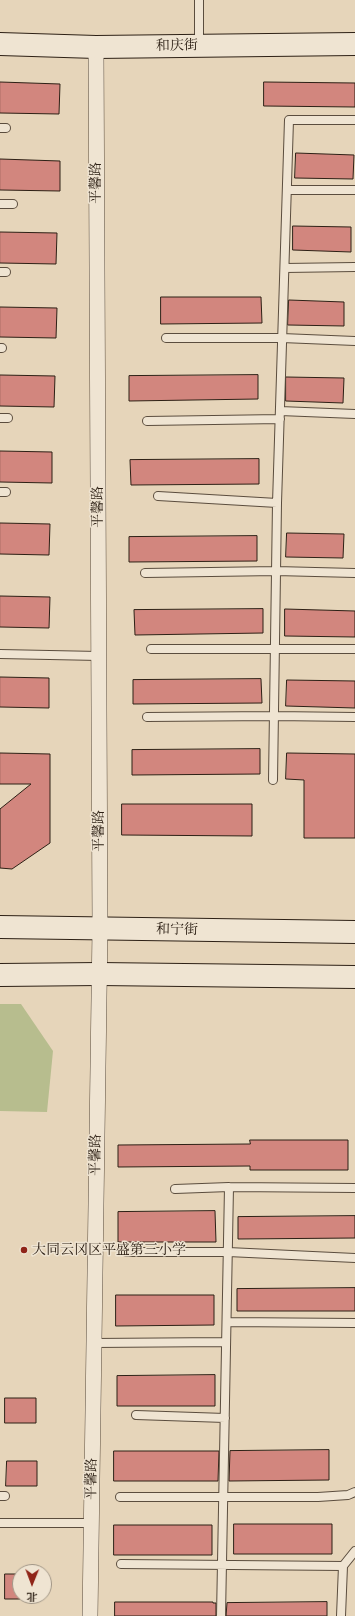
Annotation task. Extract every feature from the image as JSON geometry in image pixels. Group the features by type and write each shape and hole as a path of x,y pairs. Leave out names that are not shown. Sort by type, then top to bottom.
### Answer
{"main road":[{"name":"和庆街","path":"0,44 96,47 355,44"},
{"name":"和宁街","path":"0,927 355,932"},
{"path":"0,975 99,974 355,977"}],"street":[{"name":"平馨路","path":"90,1616 100,929 96,47"}],"lane":[{"path":"199,0 199,46"},
{"path":"273,780 277,503 289,120 355,120"},
{"path":"287,190 355,190"},
{"path":"0,204 13,204"},
{"path":"284,268 355,267"},
{"path":"166,338 282,338 355,341"},
{"path":"148,420 355,414"},
{"path":"158,496 277,503"},
{"path":"145,573 276,571 355,573"},
{"path":"151,649 355,649"},
{"path":"0,654 98,656"},
{"path":"147,717 274,716 355,718"},
{"path":"175,1189 229,1187 355,1188"},
{"path":"222,1616 229,1187"},
{"path":"126,1252 228,1252 355,1258"},
{"path":"227,1322 355,1323"},
{"path":"94,1343 226,1342"},
{"path":"136,1415 225,1418"},
{"path":"120,1497 318,1497 348,1495 355,1492"},
{"path":"0,1523 91,1523"},
{"path":"341,1616 343,1566 355,1552"},
{"path":"121,1564 343,1566"}],"green space":[{"path":"0,1004 21,1004 53,1051 47,1112 0,1111"}],"building":[{"path":"0,82 60,84 59,114 0,113"},
{"path":"264,82 355,83 355,107 264,106"},
{"path":"296,153 354,155 353,179 295,178"},
{"path":"0,159 60,161 60,191 0,190"},
{"path":"293,226 351,227 351,252 293,250"},
{"path":"0,232 57,233 56,264 0,263"},
{"path":"161,297 261,297 262,323 161,324"},
{"path":"289,300 344,302 344,326 288,325"},
{"path":"0,307 57,308 56,338 0,337"},
{"path":"0,375 55,376 54,407 0,406"},
{"path":"258,375 258,399 129,401 129,376"},
{"path":"286,377 344,378 343,403 286,401"},
{"path":"0,451 52,452 52,483 0,482"},
{"path":"259,459 259,484 131,485 130,460"},
{"path":"0,523 50,524 49,555 0,554"},
{"path":"287,533 344,534 343,558 286,557"},
{"path":"257,536 257,561 129,562 129,537"},
{"path":"0,596 50,597 49,628 0,627"},
{"path":"263,609 263,633 135,635 134,610"},
{"path":"285,609 355,611 355,637 285,636"},
{"path":"0,677 49,678 49,708 0,707"},
{"path":"261,679 262,703 133,704 133,680"},
{"path":"287,680 355,681 355,708 286,706"},
{"path":"260,749 260,774 132,775 132,750"},
{"path":"0,753 50,754 50,843 12,869 0,868 0,809 31,784 0,784"},
{"path":"287,753 355,754 355,838 304,838 304,780 286,779"},
{"path":"122,804 252,804 252,836 122,835"},
{"path":"250,1140 348,1140 348,1170 250,1170 250,1166 118,1167 118,1145 250,1144"},
{"path":"215,1211 216,1242 118,1242 118,1212"},
{"path":"355,1216 355,1238 238,1239 238,1217"},
{"path":"355,1288 355,1311 237,1311 237,1289"},
{"path":"116,1295 214,1295 214,1325 116,1326"},
{"path":"215,1375 215,1406 117,1406 117,1376"},
{"path":"5,1398 36,1398 36,1423 5,1423"},
{"path":"329,1450 329,1480 229,1481 230,1451"},
{"path":"114,1451 219,1451 218,1481 114,1481"},
{"path":"7,1461 37,1461 37,1486 6,1486"},
{"path":"234,1524 332,1524 332,1554 234,1554"},
{"path":"114,1525 212,1525 212,1555 114,1555"},
{"path":"5,1574 12,1574 12,1599 5,1599"},
{"path":"115,1602 213,1602 216,1603 216,1616 115,1616"},
{"path":"327,1602 327,1616 226,1616 227,1603"}],"place":[{"name":"大同云冈区平盛第三小学","path":"24,1250"}]}
